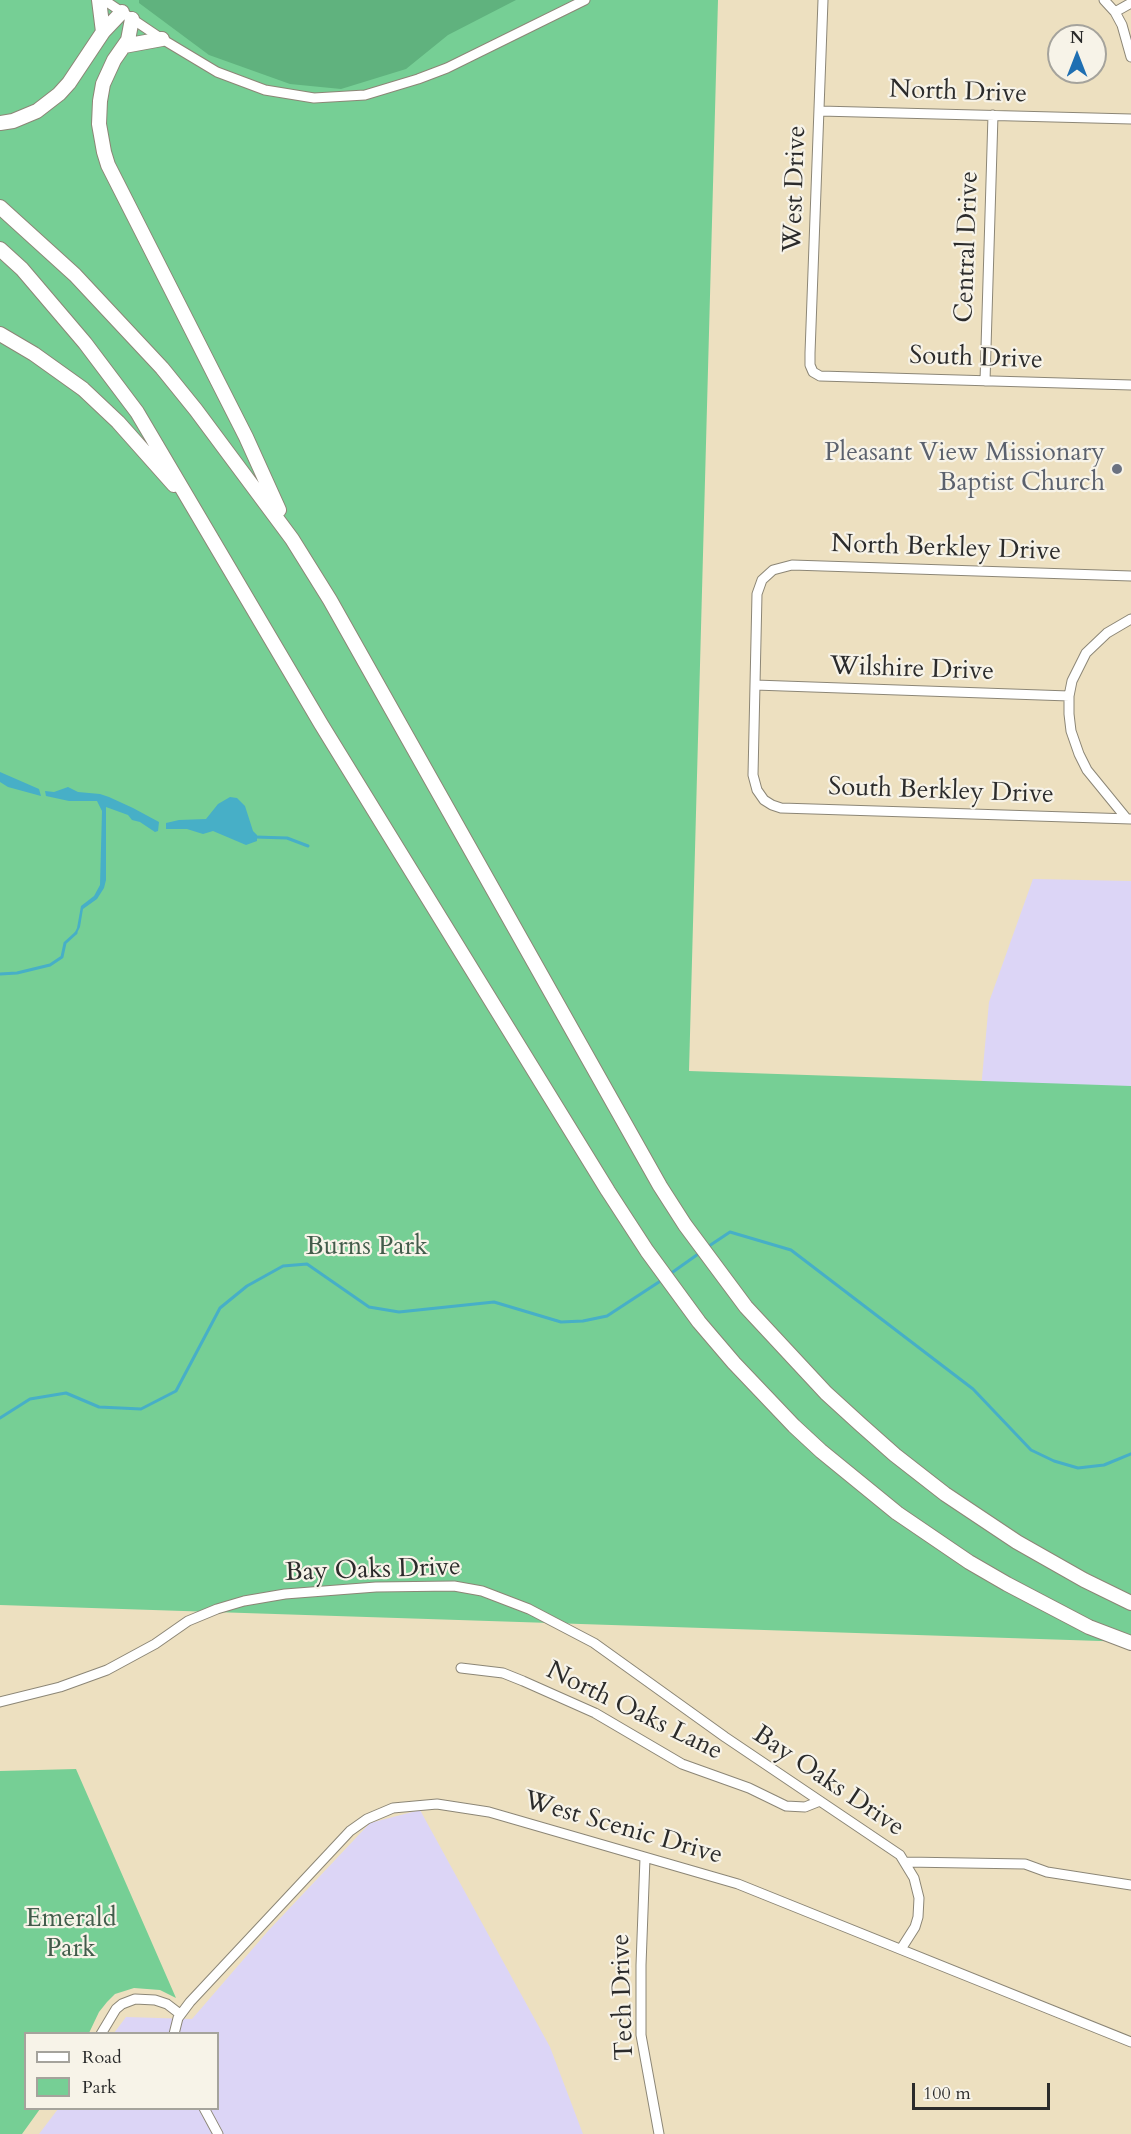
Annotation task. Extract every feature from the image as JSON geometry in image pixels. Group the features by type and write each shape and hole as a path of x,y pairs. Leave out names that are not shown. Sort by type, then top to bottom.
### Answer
{"highway":[{"path":"99,0 103,32"},
{"path":"0,123 25,117 59,94 103,32 127,15 129,35 108,71 100,101 99,124 108,165 246,437 292,540"},
{"path":"124,46 162,39"},
{"path":"0,207 75,274 162,368 292,540 330,600 660,1186 685,1225 746,1307 826,1393 895,1455 945,1494 1017,1542 1084,1580 1131,1603"},
{"path":"0,249 22,269 85,343 137,412 321,724 647,1251 686,1306 765,1398 820,1451 897,1513 969,1562 1007,1584 1089,1627 1131,1643"},
{"path":"0,334 34,354 83,389 118,422 190,502"}],"street":[{"path":"104,0 198,62 242,83 289,95 339,98 382,91 447,68 585,0"},
{"name":"West Drive","path":"820,376 813,372 810,365 810,353 823,0"},
{"path":"1104,0 1115,12 1122,25 1131,57"},
{"path":"1115,12 1131,3"},
{"name":"North Drive","path":"820,111 1131,119"},
{"name":"Central Drive","path":"985,381 993,116"},
{"name":"South Drive","path":"820,376 1131,385"},
{"name":"North Berkley Drive","path":"755,685 758,594 765,578 773,570 792,565 1131,576"},
{"path":"1129,819 1093,777 1079,754 1071,731 1069,696 1072,681 1086,653 1107,633 1131,619"},
{"name":"Wilshire Drive","path":"755,685 1069,696"},
{"name":"South Berkley Drive","path":"755,685 753,775 757,790 767,803 781,808 1129,819"},
{"name":"Bay Oaks Drive","path":"0,1702 60,1687 106,1670 155,1644 188,1621 216,1608 244,1601 296,1593 376,1587 454,1586 482,1591 504,1598 548,1618 594,1643 725,1737 878,1840 906,1862 917,1885 919,1905 915,1927 901,1949"},
{"name":"North Oaks Lane","path":"461,1668 503,1673 523,1681 595,1713 682,1764 749,1788 786,1806 805,1807 820,1801"},
{"name":"West Scenic Drive","path":"175,2032 180,2014 350,1831 367,1819 393,1808 437,1804 489,1812 710,1875 767,1895 1131,2042"},
{"name":"Tech Drive","path":"645,1858 640,1975 641,2035 659,2134"},
{"name":"Bay Oaks Drive","path":"906,1862 1025,1864 1047,1872 1131,1885"},
{"path":"102,2032 116,2009 135,1999 155,2000 167,2004 180,2014"},
{"path":"205,2110 218,2134"}],"shaded area":[{"path":"1033,879 1131,881 1131,1102 981,1089 989,1002"},
{"path":"420,1810 550,2047 583,2134 39,2134 57,2110 219,2110 219,2032 115,2032 126,2017 192,2019 268,1931 370,1823"}],"green space":[{"name":"Burns Park","path":"0,0 718,0 689,1071 1131,1086 1131,1642 0,1605"},
{"path":"139,0 516,0 448,35 406,69 341,89 290,84 209,55 139,3"},
{"name":"Emerald Park","path":"76,1769 176,1998 160,1990 134,1988 115,1994 99,2012 89,2032 24,2032 24,2110 39,2110 22,2134 0,2134 0,1771"}],"water":[{"path":"0,772 39,789 41,796 8,787 0,782"},
{"path":"68,787 78,792 109,797 159,822 158,831 155,832 140,822 132,820 128,815 106,807 106,880 97,899 83,909 76,935 74,934 81,906 94,896 100,885 102,811 97,801 69,801 46,796 45,791 54,792"},
{"path":"230,797 237,798 245,806 253,831 257,835 257,841 246,845 213,831 203,834 187,829 166,829 166,823 206,819 218,804"}],"waterway":[{"path":"255,837 287,838 308,846"},
{"path":"0,974 17,973 50,965 62,957 65,943 76,933"},
{"path":"706,1248 730,1232 791,1250 973,1389 1031,1450 1054,1461 1078,1468 1104,1465 1131,1454"},
{"path":"670,1274 701,1252"},
{"path":"0,1418 30,1399 66,1393 99,1407 141,1409 176,1391 220,1308 247,1286 283,1266 307,1264 369,1307 399,1312 494,1302 561,1322 583,1321 607,1316 662,1280"}],"place":[{"name":"Pleasant View Missionary Baptist Church","path":"1117,469"}]}
